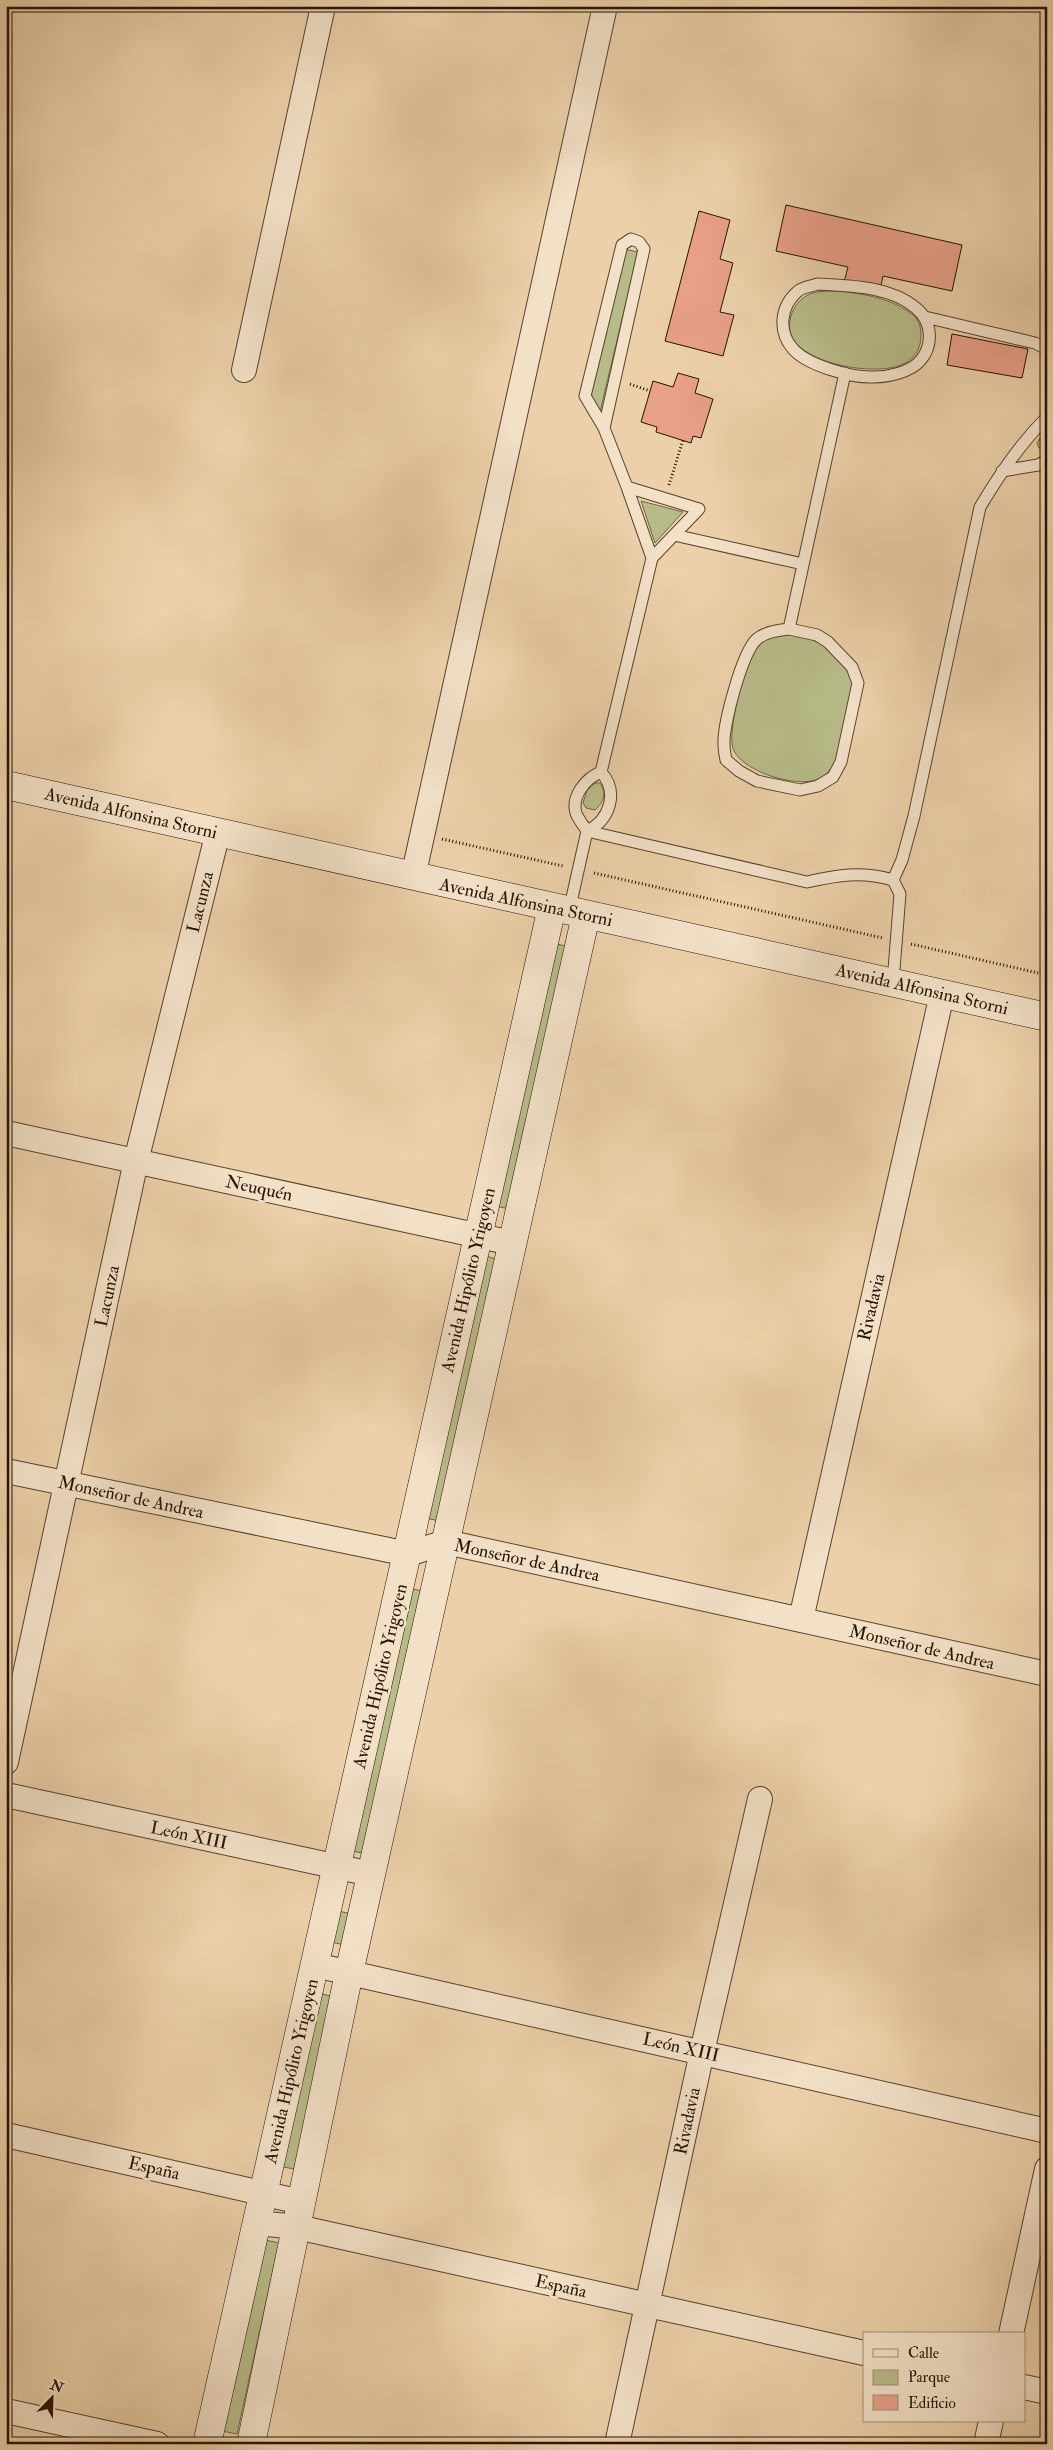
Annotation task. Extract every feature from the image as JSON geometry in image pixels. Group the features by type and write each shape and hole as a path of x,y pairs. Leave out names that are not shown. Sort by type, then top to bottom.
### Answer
{"main road":[{"name":"Avenida Alfonsina Storni","path":"6,785 1047,1017"},
{"name":"Avenida Hipólito Yrigoyen","path":"207,2444 478,1235 569,911"},
{"name":"Avenida Hipólito Yrigoyen","path":"251,2444 349,1973 512,1243 569,911"}],"street":[{"path":"244,370 323,6"},
{"path":"413,877 606,6"},
{"name":"Lacunza","path":"6,1762 136,1161 218,832"},
{"name":"Rivadavia","path":"801,1620 942,994"},
{"name":"Neuquén","path":"6,1133 512,1243"},
{"name":"Monseñor de Andrea","path":"6,1471 408,1554 446,1542 1047,1674"},
{"name":"León XIII","path":"6,1795 371,1874"},
{"name":"Rivadavia","path":"618,2444 702,2052 760,1799"},
{"name":"León XIII","path":"315,1965 1047,2131"},
{"name":"España","path":"6,2135 263,2193 299,2215 649,2306 863,2353"},
{"path":"1011,2332 1047,2169"},
{"name":"España","path":"257,2223 299,2215"},
{"path":"1026,2387 1047,2392"},
{"path":"6,2412 157,2444"},
{"path":"986,2444 991,2422"}],"lane":[{"path":"604,428 644,249 639,242 631,239 622,244 585,396 604,428 652,558"},
{"path":"818,284 858,287 895,296 916,307 925,317 930,333 927,350 919,362 902,372 874,377 845,373 807,360 793,349 782,330 784,309 798,290 818,284"},
{"path":"925,317 1035,343 1047,350"},
{"path":"789,629 845,373"},
{"path":"893,880 902,860 914,816 980,507 1002,471 1029,434 1047,417"},
{"path":"1002,471 1038,464 1047,460"},
{"path":"569,911 587,831 576,813 577,799 582,785 601,772 652,558 698,509 627,487"},
{"path":"674,535 803,564"},
{"path":"789,629 817,635 828,642 852,667 858,682 841,762 833,777 818,786 800,790 757,781 739,771 726,760 724,743 739,672 746,654 757,639 772,632 789,629"},
{"path":"587,831 599,825 609,808 611,793 606,778 601,772"},
{"path":"587,831 807,882 840,874 875,875 893,880 900,894 892,982"}],"path":[{"path":"615,379 650,391"},
{"path":"665,498 683,440"},
{"path":"422,835 1047,974"}],"green space":[{"path":"624,249 638,252 600,412 590,396"},
{"path":"838,291 868,295 887,301 896,304 913,315 921,329 920,343 914,356 909,361 896,367 880,369 860,368 829,362 809,354 801,348 795,342 789,326 793,310 804,297 812,293"},
{"path":"1047,434 1046,451 1039,448 1037,443 1040,438"},
{"path":"641,501 683,512 655,543"},
{"path":"793,634 823,645 835,654 845,667 853,685 850,707 834,763 821,778 807,782 783,779 759,771 740,759 734,751 732,742 732,729 738,696 754,651 767,638"},
{"path":"595,783 600,783 604,797 601,804 595,810 586,808 583,803 587,790"},
{"path":"551,943 566,946 510,1209 495,1206"},
{"path":"482,1255 496,1259 440,1521 425,1518"},
{"path":"408,1588 423,1591 367,1854 352,1851"},
{"path":"338,1911 352,1914 345,1945 331,1942"},
{"path":"319,1993 334,1997 294,2169 279,2166"},
{"path":"265,2240 279,2243 237,2434 222,2431"}],"building":[{"path":"786,205 962,245 952,291 883,276 880,290 844,282 848,267 776,251"},
{"path":"699,211 730,220 720,259 733,263 720,312 734,315 723,356 665,341"},
{"path":"952,334 1028,349 1022,378 947,365"},
{"path":"678,373 699,379 695,393 713,399 701,438 693,436 691,443 656,432 657,427 641,422 653,381 673,387"}]}
